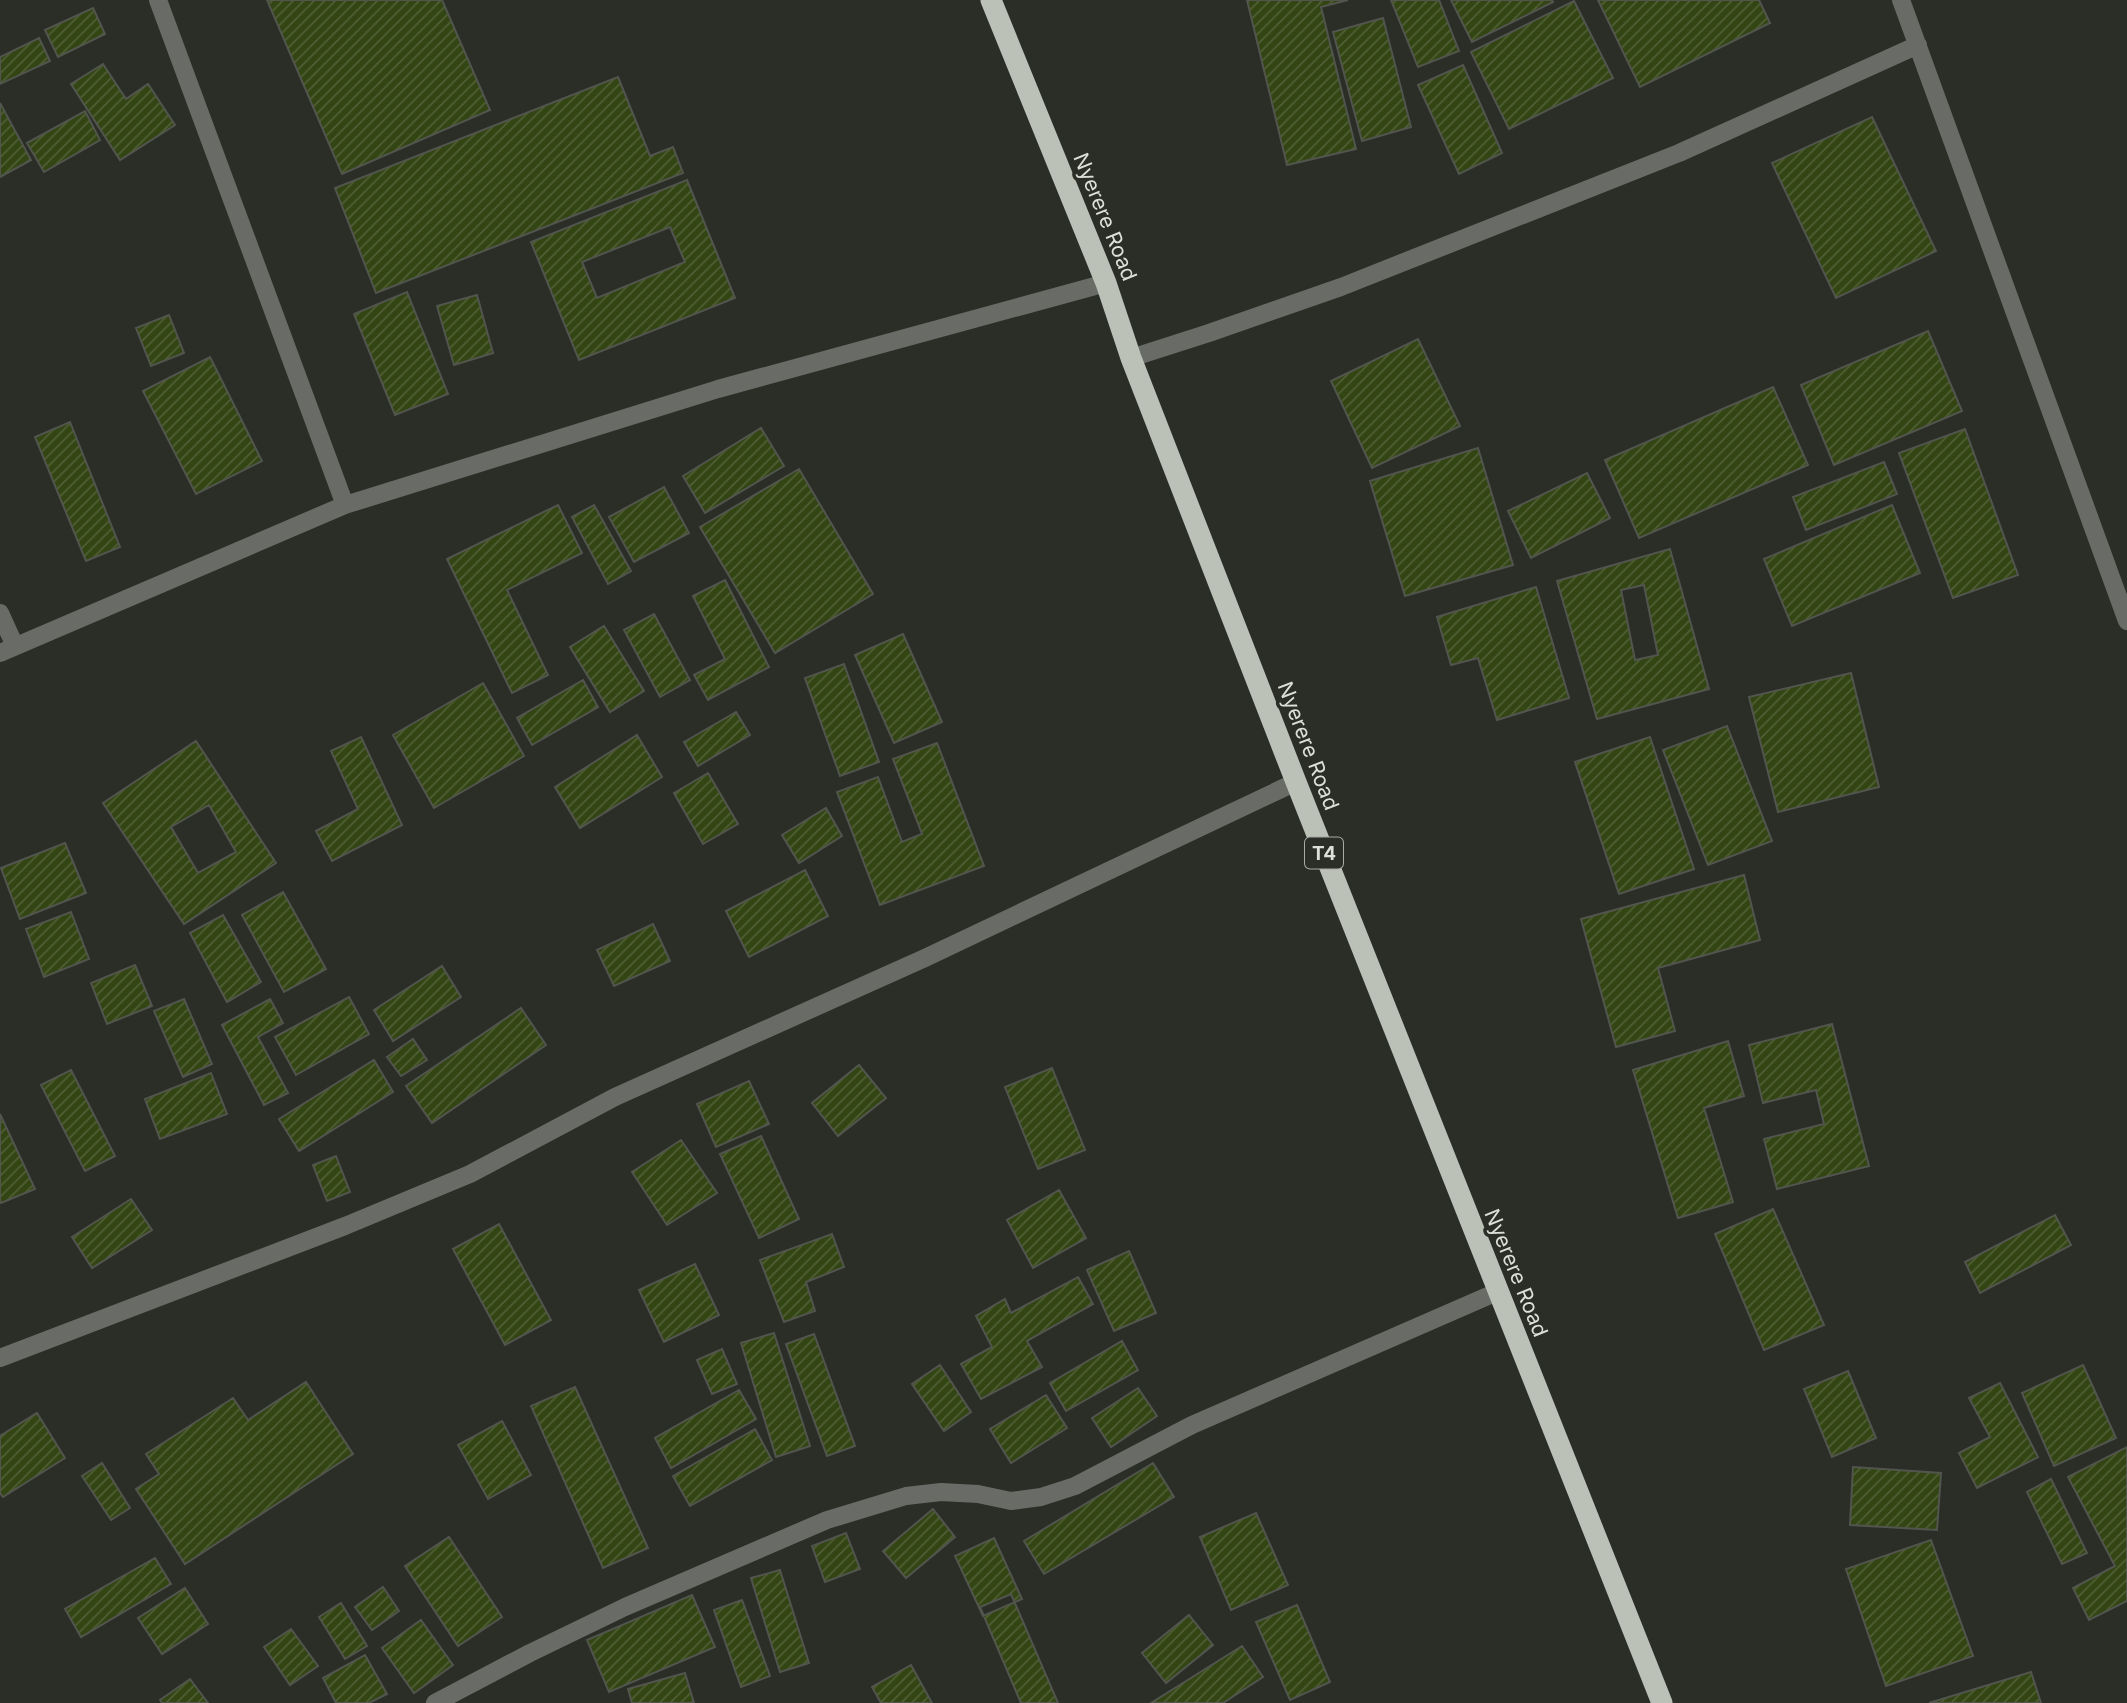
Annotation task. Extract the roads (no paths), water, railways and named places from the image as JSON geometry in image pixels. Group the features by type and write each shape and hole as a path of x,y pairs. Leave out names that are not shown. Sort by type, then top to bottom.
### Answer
{"highway":[{"name":"Nyerere Road","path":"992,0 1106,283 1131,358 1296,782 1662,1703"}],"street":[{"path":"158,0 345,505"},
{"path":"1901,0 2127,621"},
{"path":"1131,358 1341,287 1679,153 1918,45"},
{"path":"0,614 7,650 345,505 718,389 1106,283"},
{"path":"0,1358 345,1226 470,1174 615,1097 925,958 1296,782"},
{"path":"435,1703 625,1607 827,1520 906,1496 941,1492 978,1494 1011,1501 1041,1497 1075,1486 1192,1425 1497,1292"}]}
